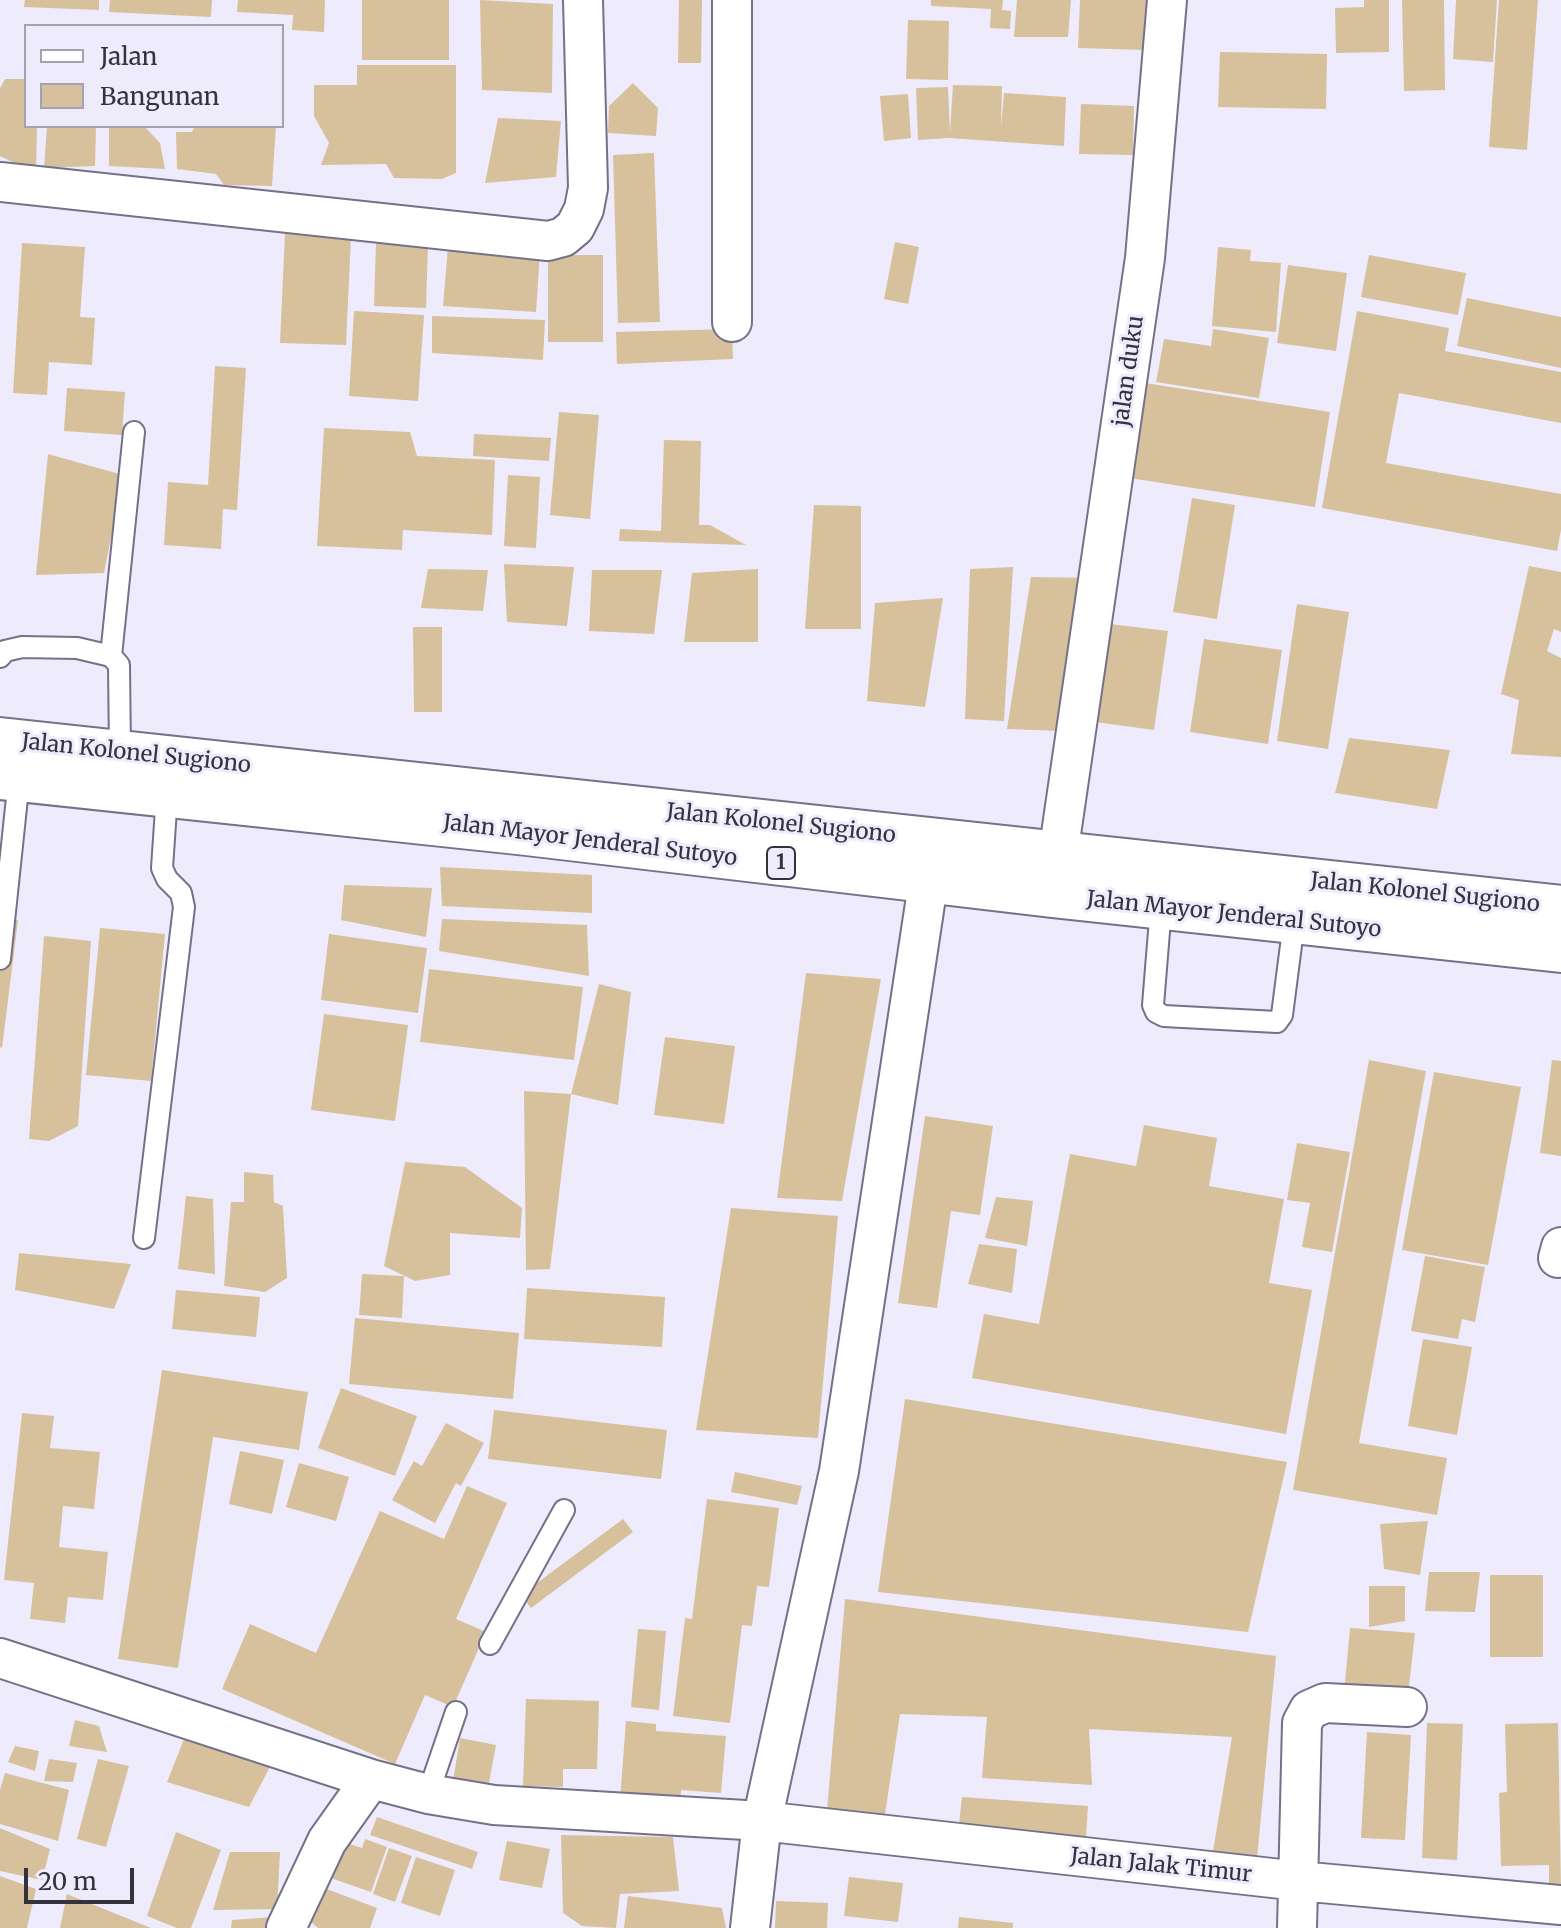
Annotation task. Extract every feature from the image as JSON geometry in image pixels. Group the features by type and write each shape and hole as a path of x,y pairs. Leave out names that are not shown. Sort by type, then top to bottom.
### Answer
{"highway":[{"name":"Jalan Kolonel Sugiono","path":"0,740 120,752 932,861"},
{"name":"Jalan Mayor Jenderal Sutoyo","path":"9,778 527,833 932,861 1055,874 1161,907 1561,950"},
{"name":"Jalan Kolonel Sugiono","path":"1055,874 1561,908"}],"street":[{"path":"0,182 548,241 563,237 575,227 584,209 588,188 583,0"},
{"path":"732,0 732,322"},
{"name":"jalan duku","path":"1055,874 1145,258 1167,0"},
{"path":"750,1928 762,1821 839,1471 932,861"},
{"name":"Jalan Jalak Timur","path":"0,1658 371,1779 428,1794 494,1805 762,1821 1299,1881 1561,1905"},
{"path":"1297,1928 1302,1723 1309,1710 1325,1703 1407,1707"},
{"path":"286,1928 314,1864 341,1819 371,1779"}],"lane":[{"path":"111,656 134,432"},
{"path":"0,657 5,651 22,647 77,648 111,656 119,665 120,752"},
{"path":"0,959 9,778"},
{"path":"144,1238 184,907 181,893 167,879 162,868 167,794"},
{"path":"1161,907 1153,1005 1156,1012 1164,1016 1277,1022 1282,1015 1294,922"},
{"path":"490,1644 564,1510"},
{"path":"428,1794 456,1712"}],"building":[{"path":"25,0 99,0 99,10 24,7"},
{"path":"110,0 212,0 211,17 109,12"},
{"path":"238,0 325,0 324,32 292,30 293,15 237,12"},
{"path":"362,0 449,0 449,60 362,60"},
{"path":"480,0 553,4 552,93 482,90"},
{"path":"679,0 702,0 701,63 678,63"},
{"path":"931,0 1003,0 1002,10 1011,11 1010,29 990,28 991,9 931,6"},
{"path":"1017,0 1071,0 1068,37 1014,37"},
{"path":"1080,0 1147,0 1146,50 1078,48"},
{"path":"1364,0 1389,0 1389,52 1336,53 1335,8 1364,7"},
{"path":"1402,0 1444,0 1445,90 1404,91"},
{"path":"1456,0 1497,0 1493,62 1453,59"},
{"path":"1499,0 1538,0 1527,150 1489,147"},
{"path":"908,20 949,21 948,80 906,79"},
{"path":"1220,52 1327,54 1326,109 1218,107"},
{"path":"357,65 456,65 456,173 442,179 394,178 386,164 321,165 329,143 314,116 314,85 357,85"},
{"path":"5,79 24,79 24,128 37,128 36,173 0,156 0,88"},
{"path":"633,83 658,108 656,136 608,133 609,106"},
{"path":"953,85 1002,86 1001,128 1004,93 1066,97 1064,146 949,138 918,140 916,88 948,87 950,132"},
{"path":"908,94 911,138 884,141 880,96"},
{"path":"1081,104 1134,106 1133,155 1079,154"},
{"path":"498,118 561,121 556,177 485,183"},
{"path":"47,128 96,128 95,166 44,168"},
{"path":"109,128 146,128 160,143 165,169 109,166"},
{"path":"194,128 276,128 272,186 224,185 216,174 177,169 176,132 192,132"},
{"path":"654,153 660,322 618,323 613,155"},
{"path":"285,233 351,236 346,345 280,343"},
{"path":"376,242 428,244 426,308 374,306"},
{"path":"895,242 919,247 908,304 884,299"},
{"path":"22,243 85,247 80,317 95,318 92,365 49,362 47,395 13,393"},
{"path":"448,246 540,252 536,312 443,306"},
{"path":"1218,247 1251,250 1250,261 1281,263 1276,332 1212,326"},
{"path":"548,255 603,255 603,342 548,342"},
{"path":"1369,255 1466,273 1458,315 1361,297"},
{"path":"1288,265 1347,273 1336,351 1277,343"},
{"path":"1467,298 1561,317 1561,368 1457,346"},
{"path":"354,311 424,315 418,401 349,396"},
{"path":"1357,311 1449,328 1445,351 1561,372 1561,423 1399,393 1386,463 1561,494 1561,530 1557,551 1322,508"},
{"path":"432,316 545,320 543,360 432,353"},
{"path":"732,329 733,359 617,364 616,332"},
{"path":"1213,329 1269,338 1259,398 1156,382 1164,339 1211,346"},
{"path":"215,366 246,368 237,510 223,509 221,549 164,545 168,482 208,485"},
{"path":"1139,382 1330,412 1315,507 1123,477"},
{"path":"67,388 125,392 122,435 64,431"},
{"path":"559,412 599,415 590,519 550,515"},
{"path":"324,428 410,432 417,456 495,460 492,535 403,530 402,550 317,546"},
{"path":"474,434 551,438 549,461 473,456"},
{"path":"664,440 701,441 699,525 710,525 746,545 619,541 620,529 661,531"},
{"path":"48,454 123,475 104,573 36,575"},
{"path":"508,475 540,477 536,548 504,546"},
{"path":"1192,498 1235,505 1217,619 1173,612"},
{"path":"814,505 861,506 861,629 805,629"},
{"path":"504,564 574,567 567,626 507,622"},
{"path":"1529,566 1561,572 1561,632 1554,629 1547,651 1561,658 1561,757 1511,754 1519,700 1501,694"},
{"path":"1013,567 1004,721 965,719 970,569"},
{"path":"428,569 488,570 483,611 421,608"},
{"path":"758,569 758,642 684,642 692,573"},
{"path":"592,570 662,570 654,634 589,631"},
{"path":"1031,577 1092,578 1061,731 1007,729"},
{"path":"943,598 925,707 867,701 875,603"},
{"path":"1297,604 1349,612 1328,749 1277,741"},
{"path":"1101,623 1168,631 1154,730 1088,721"},
{"path":"413,627 442,627 442,712 414,712"},
{"path":"1204,639 1282,650 1268,744 1190,732"},
{"path":"1349,738 1450,750 1437,809 1335,793"},
{"path":"440,867 592,875 592,913 442,906"},
{"path":"344,885 432,888 426,937 341,920"},
{"path":"0,919 18,920 2,1048 0,1047"},
{"path":"442,919 587,925 589,976 439,951"},
{"path":"100,928 165,934 151,1081 86,1075"},
{"path":"329,934 427,948 418,1013 321,1000"},
{"path":"44,936 91,941 78,1126 49,1141 29,1139"},
{"path":"429,969 583,987 574,1060 420,1042"},
{"path":"806,973 881,979 842,1201 777,1198"},
{"path":"599,984 631,992 618,1105 571,1094"},
{"path":"324,1014 408,1025 395,1121 311,1110"},
{"path":"665,1037 735,1046 724,1124 654,1115"},
{"path":"1369,1060 1426,1071 1359,1443 1447,1458 1437,1515 1293,1490"},
{"path":"1552,1060 1561,1061 1561,1156 1540,1153"},
{"path":"1434,1072 1521,1087 1488,1265 1402,1250"},
{"path":"524,1091 571,1094 550,1269 526,1270"},
{"path":"925,1116 993,1126 980,1215 951,1211 937,1308 898,1303"},
{"path":"1144,1125 1217,1138 1209,1186 1284,1199 1269,1283 1312,1290 1286,1434 972,1378 984,1314 1039,1324 1070,1154 1136,1166"},
{"path":"1297,1143 1350,1152 1332,1252 1302,1247 1310,1203 1287,1200"},
{"path":"405,1162 465,1167 522,1208 520,1238 450,1233 450,1275 415,1281 384,1266"},
{"path":"244,1172 273,1175 274,1202 283,1206 287,1278 265,1292 224,1286 231,1202 244,1202"},
{"path":"186,1196 213,1199 215,1274 178,1269"},
{"path":"996,1197 1033,1201 1027,1246 985,1238"},
{"path":"731,1208 838,1216 818,1438 696,1430"},
{"path":"979,1244 1017,1249 1012,1293 968,1284"},
{"path":"19,1253 131,1264 114,1309 15,1290"},
{"path":"1425,1256 1485,1267 1475,1322 1462,1319 1458,1339 1411,1331"},
{"path":"362,1274 404,1276 402,1318 359,1315"},
{"path":"527,1288 665,1297 662,1347 524,1339"},
{"path":"176,1290 260,1297 256,1337 172,1329"},
{"path":"355,1318 519,1333 513,1399 349,1384"},
{"path":"1423,1339 1472,1347 1457,1435 1408,1426"},
{"path":"162,1370 308,1392 299,1450 213,1437 178,1668 118,1659"},
{"path":"341,1388 417,1416 395,1476 318,1448"},
{"path":"905,1399 1287,1462 1248,1632 878,1592"},
{"path":"494,1410 667,1430 661,1479 488,1459"},
{"path":"22,1413 54,1416 50,1448 100,1452 94,1509 63,1506 59,1547 108,1552 103,1600 68,1597 65,1623 30,1619 34,1583 4,1580"},
{"path":"446,1423 484,1443 461,1486 456,1483 435,1523 392,1500 414,1461 422,1466"},
{"path":"240,1451 284,1460 272,1514 229,1504"},
{"path":"299,1463 349,1477 336,1521 286,1507"},
{"path":"735,1472 802,1486 797,1505 731,1492"},
{"path":"467,1486 507,1503 456,1619 486,1632 453,1707 425,1695 395,1764 222,1689 250,1624 316,1653 380,1511 444,1539"},
{"path":"707,1499 779,1508 769,1587 757,1586 752,1626 742,1625 730,1723 673,1716 685,1618 692,1619"},
{"path":"623,1519 633,1532 531,1608 521,1595"},
{"path":"1428,1521 1420,1575 1384,1569 1380,1524"},
{"path":"1429,1572 1480,1572 1475,1612 1425,1611"},
{"path":"1490,1575 1543,1575 1543,1657 1490,1657"},
{"path":"1369,1586 1405,1586 1405,1621 1369,1627"},
{"path":"845,1599 1276,1656 1257,1859 1212,1857 1232,1737 1089,1729 1092,1785 982,1778 987,1717 900,1714 884,1821 827,1811"},
{"path":"1350,1628 1415,1633 1408,1695 1344,1693"},
{"path":"638,1629 666,1631 659,1710 631,1707"},
{"path":"526,1699 599,1701 597,1769 563,1769 563,1787 523,1786"},
{"path":"75,1720 99,1726 107,1752 69,1746"},
{"path":"626,1721 656,1724 656,1731 726,1736 721,1793 681,1790 680,1805 620,1800"},
{"path":"1427,1723 1463,1724 1457,1860 1422,1858"},
{"path":"1558,1723 1561,1890 1549,1891 1549,1865 1501,1866 1499,1793 1507,1792 1505,1724"},
{"path":"1367,1732 1411,1735 1405,1840 1361,1838"},
{"path":"186,1734 272,1763 249,1807 167,1782"},
{"path":"460,1738 496,1745 488,1788 453,1781"},
{"path":"15,1746 39,1751 35,1771 8,1762"},
{"path":"49,1759 77,1763 73,1782 44,1781"},
{"path":"98,1759 129,1766 106,1847 77,1839"},
{"path":"5,1773 69,1790 58,1841 0,1824 0,1790"},
{"path":"962,1797 1088,1806 1085,1853 957,1843"},
{"path":"377,1817 478,1852 472,1869 370,1835"},
{"path":"0,1828 50,1849 42,1880 0,1871"},
{"path":"176,1832 221,1850 191,1928 177,1928 147,1916"},
{"path":"561,1835 673,1837 679,1891 620,1894 616,1928 582,1926 563,1913"},
{"path":"335,1839 362,1848 365,1839 387,1847 371,1892 322,1875"},
{"path":"507,1841 550,1849 542,1888 499,1880"},
{"path":"389,1848 412,1856 395,1902 373,1894"},
{"path":"230,1852 280,1852 277,1909 213,1910"},
{"path":"416,1857 455,1870 440,1916 401,1903"},
{"path":"0,1876 36,1889 27,1928 0,1928"},
{"path":"849,1877 903,1883 898,1922 844,1916"},
{"path":"324,1888 377,1908 370,1928 318,1928 311,1922"},
{"path":"67,1894 151,1928 60,1928"},
{"path":"628,1896 722,1908 726,1928 624,1928"},
{"path":"776,1901 828,1903 827,1928 775,1928"},
{"path":"274,1917 271,1928 231,1928 232,1920"},
{"path":"959,1917 1013,1923 1013,1928 958,1928"}]}
